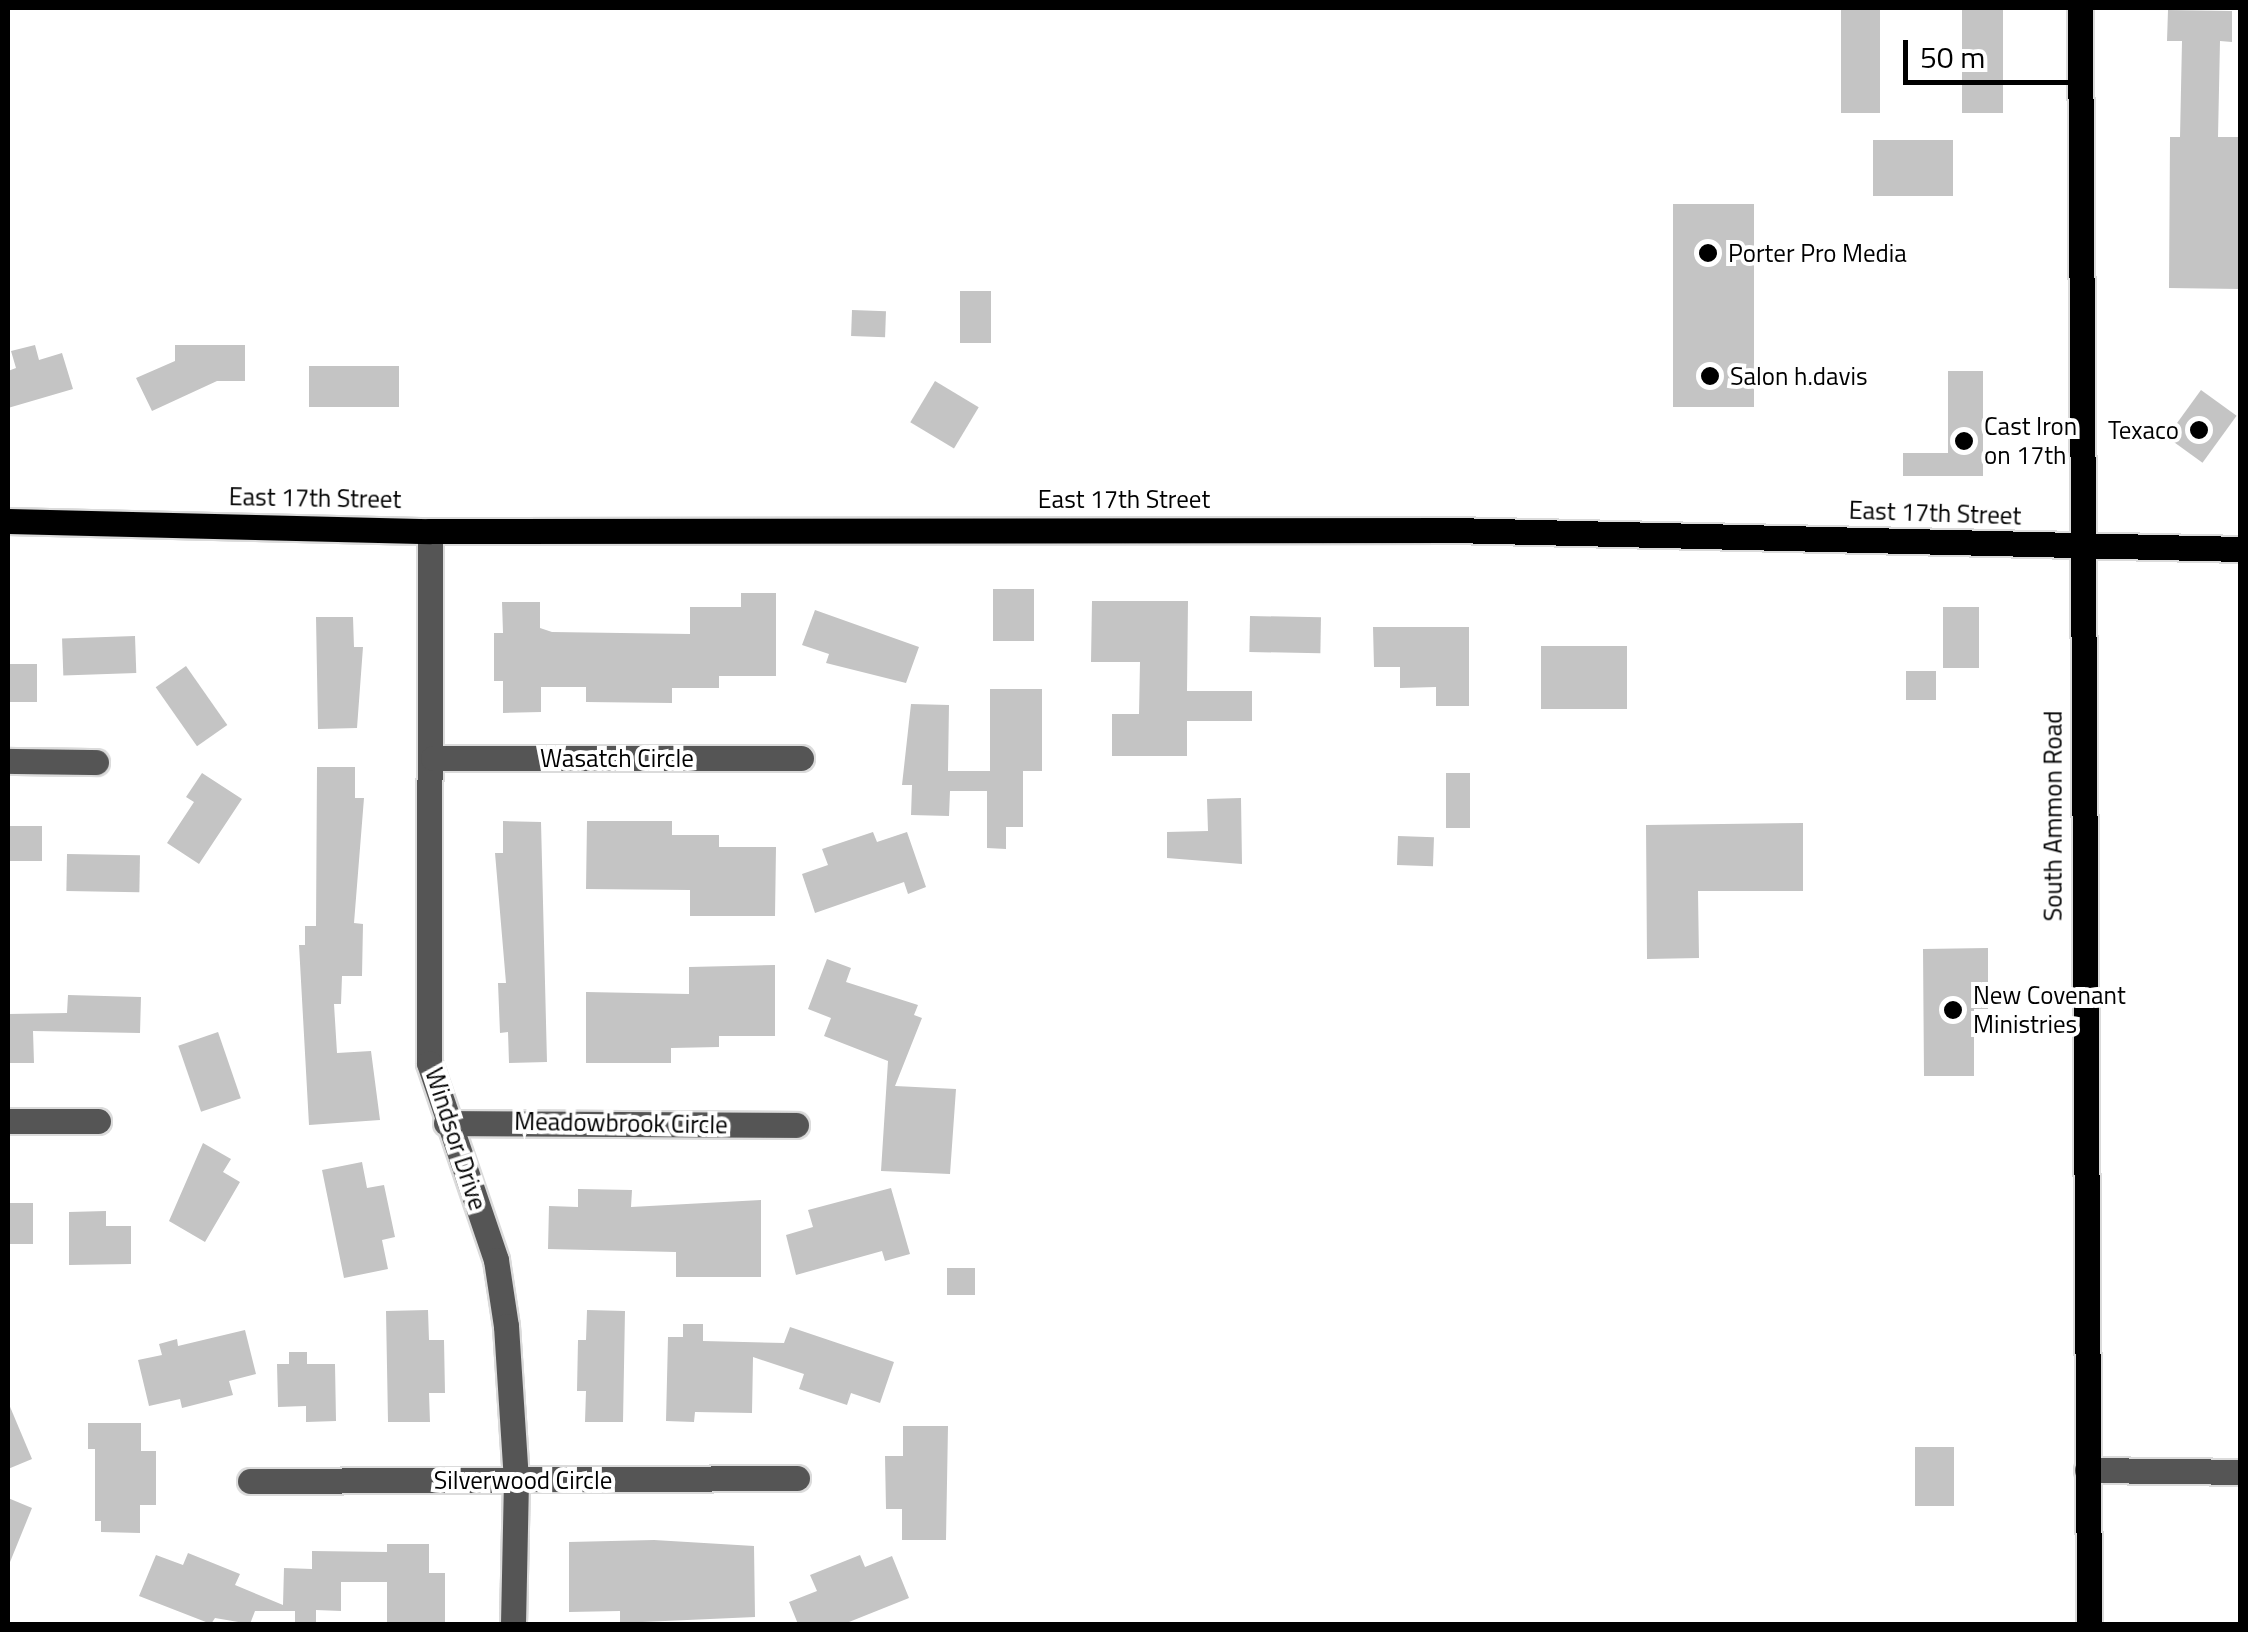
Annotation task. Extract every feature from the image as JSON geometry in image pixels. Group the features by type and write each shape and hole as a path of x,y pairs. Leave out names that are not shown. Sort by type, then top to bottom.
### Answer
{"main road":[{"name":"South Ammon Road","path":"2080,8 2089,1624"},
{"name":"East 17th Street","path":"8,521 430,531 1433,530 2240,549"}],"street":[{"name":"Windsor Drive","path":"430,531 430,1062 446,1122 496,1260 516,1480 514,1624"},
{"name":"Wasatch Circle","path":"433,758 801,758"},
{"path":"8,761 96,762"},
{"path":"8,1121 98,1122"},
{"name":"Meadowbrook Circle","path":"446,1122 796,1125"},
{"path":"2087,1470 2240,1472"},
{"name":"Silverwood Circle","path":"250,1481 797,1478"}],"building":[{"path":"1841,8 1880,8 1880,113 1841,113"},
{"path":"1962,8 2003,8 2003,113 1962,113"},
{"path":"2168,10 2232,11 2232,42 2220,41 2218,137 2240,137 2240,289 2169,288 2170,137 2180,137 2182,41 2167,41"},
{"path":"1873,140 1953,140 1953,196 1873,196"},
{"path":"1673,204 1754,204 1754,407 1673,407"},
{"path":"960,291 991,291 991,343 960,343"},
{"path":"852,310 886,311 885,337 851,336"},
{"path":"35,345 39,360 62,353 73,389 8,408 8,371 16,368 11,351"},
{"path":"175,345 245,345 245,381 217,381 152,411 136,378 175,361"},
{"path":"309,366 399,366 399,407 309,407"},
{"path":"1948,371 1983,371 1983,476 1903,476 1903,453 1948,453"},
{"path":"935,381 979,407 954,448 910,422"},
{"path":"2201,390 2237,416 2203,463 2167,437"},
{"path":"993,589 1034,589 1034,641 993,641"},
{"path":"741,593 776,593 776,676 719,676 719,688 672,688 672,703 586,702 586,687 541,687 541,712 503,713 503,681 494,681 494,633 503,633 502,602 540,602 540,628 552,632 690,634 690,607 741,607"},
{"path":"1092,601 1188,601 1187,691 1252,691 1252,721 1187,721 1187,756 1112,756 1112,714 1139,714 1140,662 1091,662"},
{"path":"1943,607 1979,607 1979,668 1943,668"},
{"path":"815,610 919,647 906,683 826,663 829,654 802,645"},
{"path":"1250,616 1321,617 1320,653 1249,652"},
{"path":"316,617 353,617 354,647 363,647 357,728 318,729"},
{"path":"1373,627 1469,627 1469,706 1436,706 1436,687 1400,688 1400,667 1374,667"},
{"path":"135,636 136,673 63,676 62,639"},
{"path":"1541,646 1627,646 1627,709 1541,709"},
{"path":"8,664 37,664 37,702 8,702"},
{"path":"186,666 227,725 197,746 156,687"},
{"path":"1906,671 1936,671 1936,700 1906,700"},
{"path":"990,689 1042,689 1042,771 1023,771 1023,827 1006,827 1006,849 987,848 987,791 950,791 949,816 911,815 912,785 902,785 911,704 949,705 948,771 990,771"},
{"path":"317,767 355,767 355,798 364,798 354,923 363,924 362,976 342,976 341,1004 334,1004 337,1053 371,1051 380,1120 309,1125 299,945 305,945 305,926 316,926"},
{"path":"202,773 242,799 199,864 167,843 194,802 186,797"},
{"path":"1446,773 1470,773 1470,828 1446,828"},
{"path":"1241,798 1242,864 1167,858 1167,832 1208,831 1207,799"},
{"path":"503,821 541,822 547,1062 509,1063 508,1032 500,1033 498,983 506,983 495,853 503,853"},
{"path":"587,821 672,821 672,835 719,835 719,847 776,847 775,916 690,916 690,890 586,889"},
{"path":"1803,823 1803,891 1698,891 1699,958 1647,959 1646,825"},
{"path":"8,826 42,826 42,861 8,861"},
{"path":"873,832 877,842 907,832 926,887 908,894 904,882 815,913 802,874 828,865 822,849"},
{"path":"1398,836 1434,837 1433,866 1397,865"},
{"path":"67,854 140,855 139,892 66,891"},
{"path":"1988,948 1988,1009 1974,1009 1974,1076 1924,1076 1923,949"},
{"path":"827,959 851,968 846,982 918,1005 914,1015 922,1018 895,1086 956,1089 950,1174 881,1171 888,1061 824,1036 831,1018 808,1009"},
{"path":"775,965 775,1036 719,1036 719,1047 671,1048 671,1063 586,1063 586,992 689,994 689,967"},
{"path":"68,995 141,997 140,1033 33,1031 34,1063 8,1063 8,1014 67,1013"},
{"path":"218,1032 241,1098 201,1112 178,1046"},
{"path":"203,1143 231,1159 223,1172 240,1182 205,1242 169,1221"},
{"path":"362,1162 367,1188 384,1185 395,1237 382,1240 388,1269 344,1278 322,1170"},
{"path":"891,1188 910,1254 885,1261 882,1251 796,1275 786,1235 813,1227 808,1210"},
{"path":"578,1189 632,1190 631,1207 761,1200 761,1277 676,1277 676,1252 548,1249 549,1206 578,1207"},
{"path":"8,1203 33,1203 33,1244 8,1244"},
{"path":"106,1211 106,1226 131,1226 131,1264 69,1265 69,1212"},
{"path":"947,1268 975,1268 975,1295 947,1295"},
{"path":"428,1310 429,1340 444,1340 445,1393 429,1393 430,1422 388,1422 386,1311"},
{"path":"587,1310 625,1311 623,1422 585,1422 586,1391 577,1391 578,1340 586,1340"},
{"path":"683,1324 703,1324 703,1341 784,1343 790,1327 894,1362 880,1403 851,1393 847,1405 799,1389 804,1374 753,1357 752,1413 695,1412 694,1422 666,1421 668,1337 683,1337"},
{"path":"245,1330 256,1374 229,1381 233,1395 182,1408 180,1399 149,1406 138,1360 162,1355 159,1344 177,1339 178,1346"},
{"path":"289,1352 307,1352 307,1364 335,1364 336,1421 306,1422 306,1406 278,1407 277,1364 289,1364"},
{"path":"8,1402 32,1459 8,1469"},
{"path":"88,1423 141,1423 141,1451 156,1451 156,1505 140,1505 140,1533 101,1532 101,1521 95,1521 95,1449 88,1449"},
{"path":"903,1426 948,1426 946,1540 902,1540 902,1509 886,1509 885,1456 903,1456"},
{"path":"1915,1447 1954,1447 1954,1506 1915,1506"},
{"path":"8,1498 32,1508 8,1567"},
{"path":"654,1540 754,1546 755,1617 620,1623 620,1611 569,1612 569,1542"},
{"path":"387,1544 429,1544 429,1573 445,1573 445,1624 387,1624 387,1582 341,1582 341,1611 316,1610 316,1623 295,1623 295,1611 255,1611 250,1624 215,1618 211,1624 139,1596 156,1555 183,1565 188,1553 240,1574 235,1585 283,1605 284,1568 312,1569 312,1551 387,1552"},
{"path":"860,1555 865,1567 892,1556 909,1598 844,1624 798,1624 789,1602 817,1591 810,1575"}],"place":[{"name":"Porter Pro Media","path":"1708,253"},
{"name":"Salon h.davis","path":"1710,376"},
{"name":"Texaco","path":"2199,430"},
{"name":"Cast Iron on 17th","path":"1964,441"},
{"name":"New Covenant Ministries","path":"1953,1010"}]}
